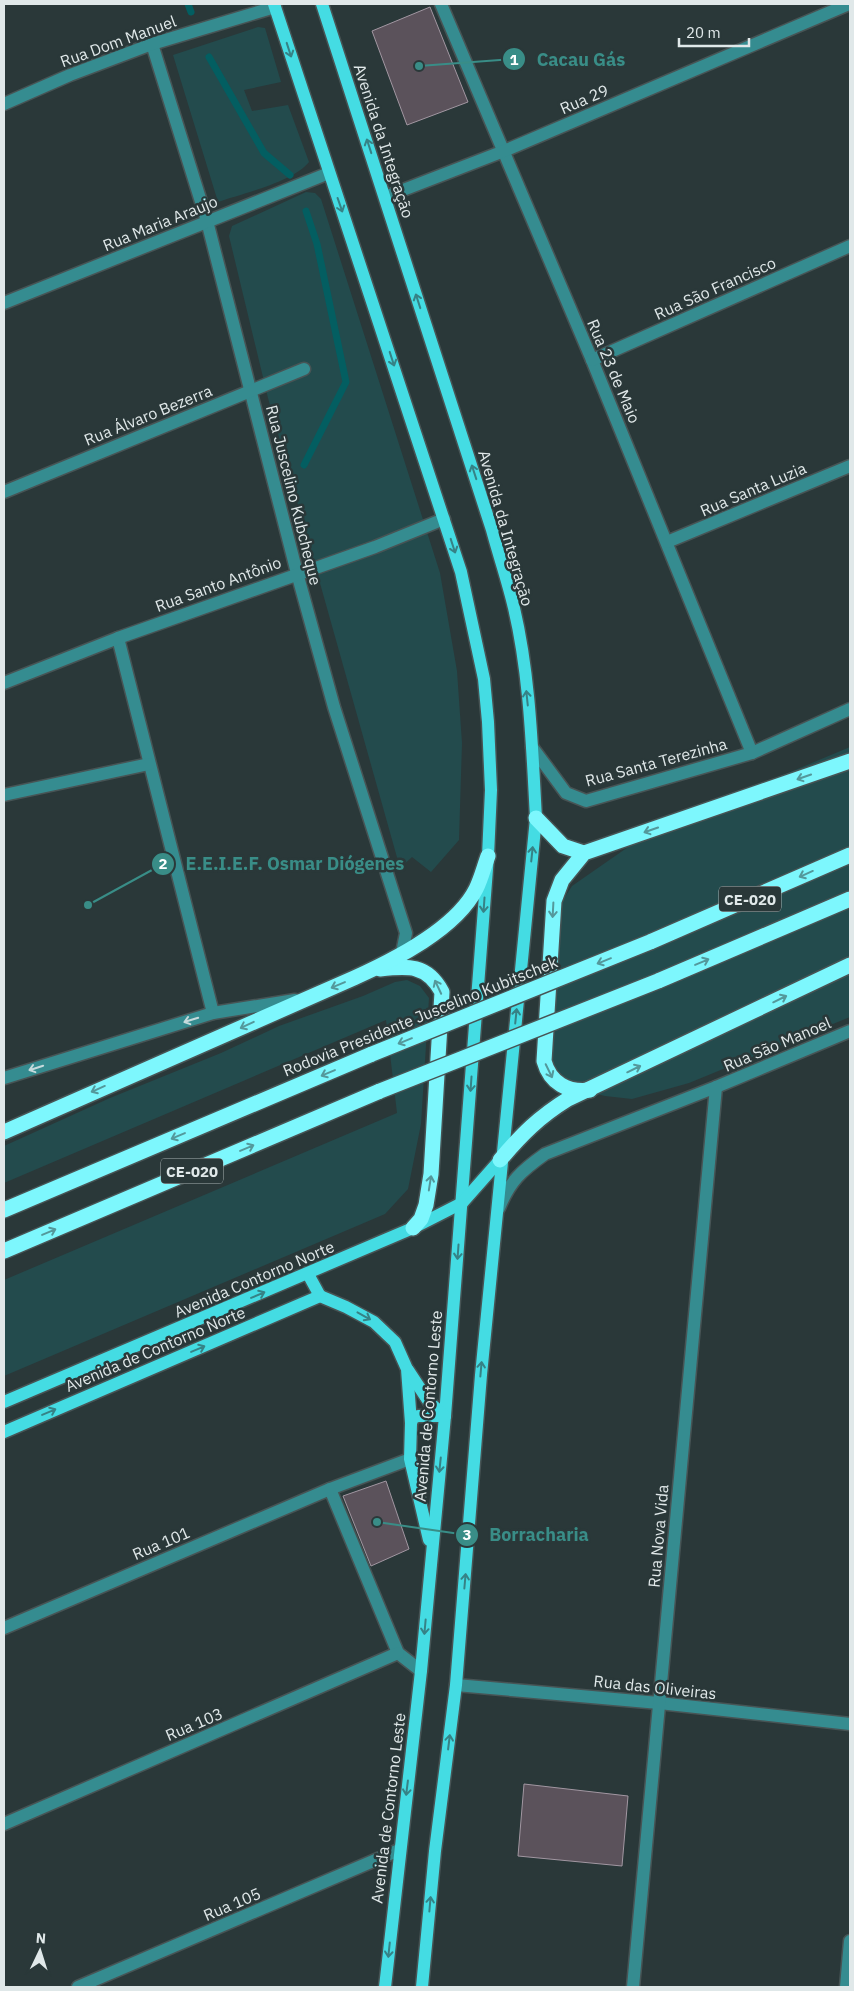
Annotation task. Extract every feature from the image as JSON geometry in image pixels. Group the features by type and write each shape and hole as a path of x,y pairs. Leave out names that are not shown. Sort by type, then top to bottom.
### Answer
{"highway":[{"path":"590,1090 581,1091 561,1085 550,1076 544,1061 554,901 562,880 584,853 850,761"},
{"path":"536,818 562,846 584,853"},
{"name":"Rodovia Presidente Juscelino Kubitschek","path":"4,1210 372,1054 650,942 850,855"},
{"path":"4,1132 372,970 402,953 448,922 464,905 476,889 488,856"},
{"name":"CE-020","path":"4,1251 380,1091 658,981 850,899"},
{"path":"500,1160 524,1132 542,1115 568,1099 850,965"},
{"path":"372,970 404,967 427,972 442,992 431,1174 426,1205 421,1219 413,1228"}],"main road":[{"name":"Avenida da Integração","path":"322,4 492,530 514,609 524,668 532,747 536,818 510,1082 500,1160"},
{"path":"275,5 461,572 484,679 488,722 490,790 488,856"},
{"name":"Avenida de Contorno Leste","path":"385,1987 399,1850 421,1671 445,1416 488,856"},
{"path":"422,1987 435,1851 456,1686 500,1160"},
{"name":"Avenida Contorno Norte","path":"4,1402 413,1228 462,1204 500,1160"},
{"path":"308,1274 320,1296 374,1322 395,1342 408,1369 429,1402 445,1416"},
{"name":"Avenida de Contorno Norte","path":"4,1432 320,1296"},
{"path":"408,1369 412,1423 410,1459 431,1550"},
{"path":"412,1423 413,1418 418,1416 445,1416"}],"street":[{"name":"Rua 23 de Maio","path":"441,4 668,542 752,753"},
{"name":"Rua 29","path":"385,197 504,151 849,4"},
{"name":"Rua Dom Manuel","path":"4,104 70,75 152,44 275,5"},
{"name":"Rua Juscelino Kubcheque","path":"152,44 207,221 297,573 334,708 406,933 402,953"},
{"name":"Rua Maria Araujo","path":"4,303 329,173"},
{"name":"Rua São Francisco","path":"592,360 850,246"},
{"name":"Rua Álvaro Bezerra","path":"4,492 304,369"},
{"name":"Rua Santa Luzia","path":"668,542 850,466"},
{"name":"Rua Santo Antônio","path":"4,683 118,638 297,573 375,547 444,519"},
{"path":"118,638 212,1013"},
{"name":"Rua Santa Terezinha","path":"532,747 566,793 586,800 752,753 850,709"},
{"path":"4,795 149,764"},
{"path":"4,1078 212,1013 308,998"},
{"name":"Rua São Manoel","path":"495,1217 507,1187 523,1170 545,1154 716,1087 850,1031"},
{"name":"Rua Nova Vida","path":"634,1987 716,1087"},
{"name":"Rua 101","path":"4,1628 330,1489 410,1459"},
{"path":"330,1489 398,1653 421,1671"},
{"name":"Rua 103","path":"4,1824 398,1653"},
{"name":"Rua das Oliveiras","path":"456,1686 659,1703 850,1724"},
{"name":"Rua 105","path":"78,1987 399,1850"},
{"path":"846,1987 850,1941"}],"shaded area":[{"path":"258,27 265,28 281,82 244,90 252,111 288,105 309,162 302,169 280,181 218,202 173,55"},
{"path":"306,192 315,193 321,199 440,573 457,671 462,743 459,840 431,872 412,857 400,868 268,398 229,236 232,226"},
{"path":"850,747 850,1017 689,1083 632,1099 605,1096 561,1085 548,1060 556,911 572,886 654,829"},
{"path":"407,980 420,986 429,998 421,1124 408,1189 385,1214 4,1376 4,1280 397,1113 386,1020 4,1183 4,1146 110,1098 221,1053 279,1026 363,996 395,982"}],"building":[{"path":"430,7 468,102 407,125 372,31"},
{"path":"386,1481 409,1549 371,1566 343,1496"},
{"path":"524,1784 628,1796 622,1866 518,1856"}],"waterway":[{"path":"188,4 191,12"},
{"path":"209,57 264,153 290,175"},
{"path":"304,465 346,382 317,244 306,211"}],"place":[{"name":"Cacau Gás","path":"419,66"},
{"name":"E.E.I.E.F. Osmar Diógenes","path":"88,905"},
{"name":"Borracharia","path":"377,1522"}]}
